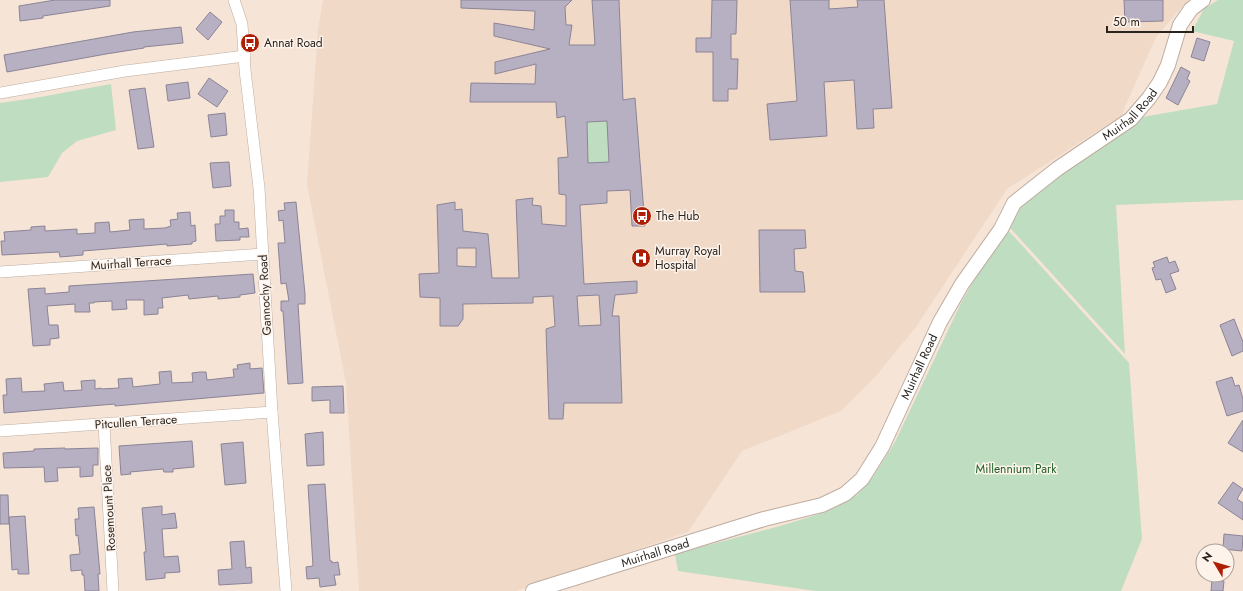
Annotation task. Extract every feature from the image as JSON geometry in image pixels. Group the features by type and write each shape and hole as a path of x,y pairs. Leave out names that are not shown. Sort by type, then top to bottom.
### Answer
{"street":[{"name":"Gannochy Road","path":"234,0 242,24 259,188 272,412 286,591"},
{"name":"Muirhall Road","path":"533,591 764,519 822,505 845,494 862,479 882,447 940,322 958,290 1001,229 1014,203 1057,170 1131,119 1149,98 1160,82 1168,64 1180,25 1191,9 1203,0"},
{"path":"0,92 125,71 245,56"},
{"name":"Muirhall Terrace","path":"0,272 263,254"},
{"name":"Pitcullen Terrace","path":"0,431 272,412"},
{"name":"Rosemount Place","path":"104,424 113,591"}],"shaded area":[{"name":"Murray Royal Hospital","path":"323,0 1188,0 1156,37 1121,116 1007,189 916,327 876,376 841,411 742,451 688,532 516,591 359,591 346,383 307,185 318,30"}],"green space":[{"path":"1218,0 1243,0 1243,200 1116,205 1125,354 1012,230 1004,224 1014,203 1131,119 1217,104 1234,41 1192,31 1204,9"},
{"path":"111,84 116,130 77,141 62,153 48,177 0,182 0,103"},
{"path":"607,121 609,162 588,163 587,122"},
{"name":"Millennium Park","path":"1008,230 1129,363 1142,539 1121,591 816,591 678,571 675,554 826,512 857,495 873,477 895,442 962,301 982,267 1002,241"}],"building":[{"path":"55,0 110,0 110,6 20,21 19,6"},
{"name":"Murray Royal Hospital","path":"461,0 572,0 565,7 566,25 572,25 569,45 595,45 592,0 619,0 623,100 635,98 645,226 632,226 630,190 607,191 607,203 580,205 584,284 637,281 637,293 615,295 612,316 619,316 622,403 564,403 563,419 549,419 546,329 555,326 553,296 533,297 533,303 463,304 463,319 458,326 440,326 440,298 420,297 419,274 439,273 437,205 455,202 455,210 462,209 463,231 488,234 492,278 519,278 516,200 533,198 532,205 541,206 542,224 566,226 566,195 559,194 558,158 568,157 565,116 557,118 556,102 470,102 471,83 535,84 536,64 495,74 495,62 550,49 494,36 494,23 534,30 535,11 461,8","holes":["607,121 609,162 588,163 587,122","457,248 476,248 476,267 457,266","599,295 601,325 579,326 577,296"]},
{"path":"712,0 737,0 736,34 731,34 731,59 738,59 737,89 728,89 728,101 713,101 713,52 696,52 696,38 711,38"},
{"path":"790,0 829,0 829,9 858,7 857,0 884,0 892,108 873,109 874,128 857,129 854,80 824,82 827,136 770,140 767,104 797,101"},
{"path":"1124,0 1163,0 1163,21 1125,22"},
{"path":"210,12 222,22 208,40 196,29"},
{"path":"181,27 183,43 144,47 7,72 4,55 133,32"},
{"path":"1197,38 1210,42 1204,61 1191,57"},
{"path":"1181,67 1190,72 1187,79 1190,81 1178,105 1166,98"},
{"path":"209,78 228,91 217,107 198,94"},
{"path":"188,82 190,98 168,101 166,85"},
{"path":"145,88 154,147 138,149 129,90"},
{"path":"225,113 227,135 211,137 208,115"},
{"path":"229,162 231,186 213,188 210,163"},
{"path":"296,202 305,294 305,304 298,304 303,383 288,384 281,301 289,301 286,283 281,284 278,243 285,243 283,220 279,221 278,211 285,210 284,203"},
{"path":"225,210 234,210 234,222 239,222 239,229 248,228 249,237 240,237 240,240 216,241 215,224 220,224 220,216 225,216"},
{"path":"190,212 191,226 195,225 196,241 192,242 192,244 167,246 167,244 83,251 83,255 60,257 59,252 2,255 1,241 5,241 4,232 31,230 31,227 45,226 45,231 77,229 77,234 95,233 95,223 109,222 110,232 130,230 129,220 144,219 144,229 165,228 171,226 170,220 178,219 177,213"},
{"path":"759,230 805,230 806,248 794,249 795,271 803,272 805,292 760,292"},
{"path":"1167,257 1169,263 1175,261 1179,271 1170,274 1176,289 1166,293 1161,279 1156,280 1152,268 1155,267 1153,262"},
{"path":"253,274 255,293 240,295 240,297 218,299 218,296 189,299 188,295 162,298 163,308 158,308 158,314 144,315 144,300 126,300 127,309 112,310 112,301 89,303 90,312 75,312 75,304 47,306 49,325 58,325 59,338 50,339 50,345 33,346 28,289 45,288 45,294 69,292 69,286"},
{"path":"1234,319 1243,342 1243,351 1232,356 1220,325"},
{"path":"250,363 250,369 262,368 264,393 115,406 115,404 4,413 3,395 7,395 6,379 21,378 22,392 45,391 44,384 63,382 64,391 82,390 81,381 95,380 95,389 119,388 118,379 132,378 133,387 160,384 159,372 171,371 172,383 193,382 192,373 200,372 206,372 207,380 234,377 233,369 238,369 237,365"},
{"path":"1232,377 1235,386 1239,385 1243,399 1243,411 1227,416 1216,382"},
{"path":"343,386 344,413 330,413 330,400 312,401 312,387"},
{"path":"1243,420 1243,452 1228,443"},
{"path":"323,432 324,465 307,466 305,434"},
{"path":"192,441 194,467 173,469 173,472 164,472 163,469 130,472 131,474 121,475 119,446"},
{"path":"243,442 246,483 225,485 221,444"},
{"path":"98,448 98,465 93,465 93,476 80,477 80,467 57,468 58,481 45,482 44,467 4,468 3,453 34,451 34,449"},
{"path":"1233,482 1243,489 1237,499 1243,503 1243,520 1218,503"},
{"path":"325,484 330,561 332,561 332,563 338,562 340,575 334,575 336,585 320,587 319,578 307,579 306,567 313,566 308,485"},
{"path":"0,495 8,495 9,524 0,524"},
{"path":"162,506 162,515 175,513 177,528 162,529 164,557 178,556 180,572 165,573 165,578 146,580 144,552 146,552 142,508"},
{"path":"94,507 100,574 98,574 99,591 85,591 84,575 82,575 82,570 71,571 70,555 80,554 78,535 76,536 75,519 79,519 78,508"},
{"path":"25,516 29,574 18,574 18,569 12,570 9,517"},
{"path":"1224,534 1243,536 1242,551 1235,550 1235,543 1223,543"},
{"path":"244,541 246,568 251,567 252,583 219,585 218,570 232,569 230,542"},
{"path":"1212,583 1224,583 1223,591 1211,591"}],"place":[{"name":"Annat Road","path":"250,43"},
{"name":"The Hub","path":"642,216"},
{"name":"Murray Royal Hospital","path":"641,258"}]}
